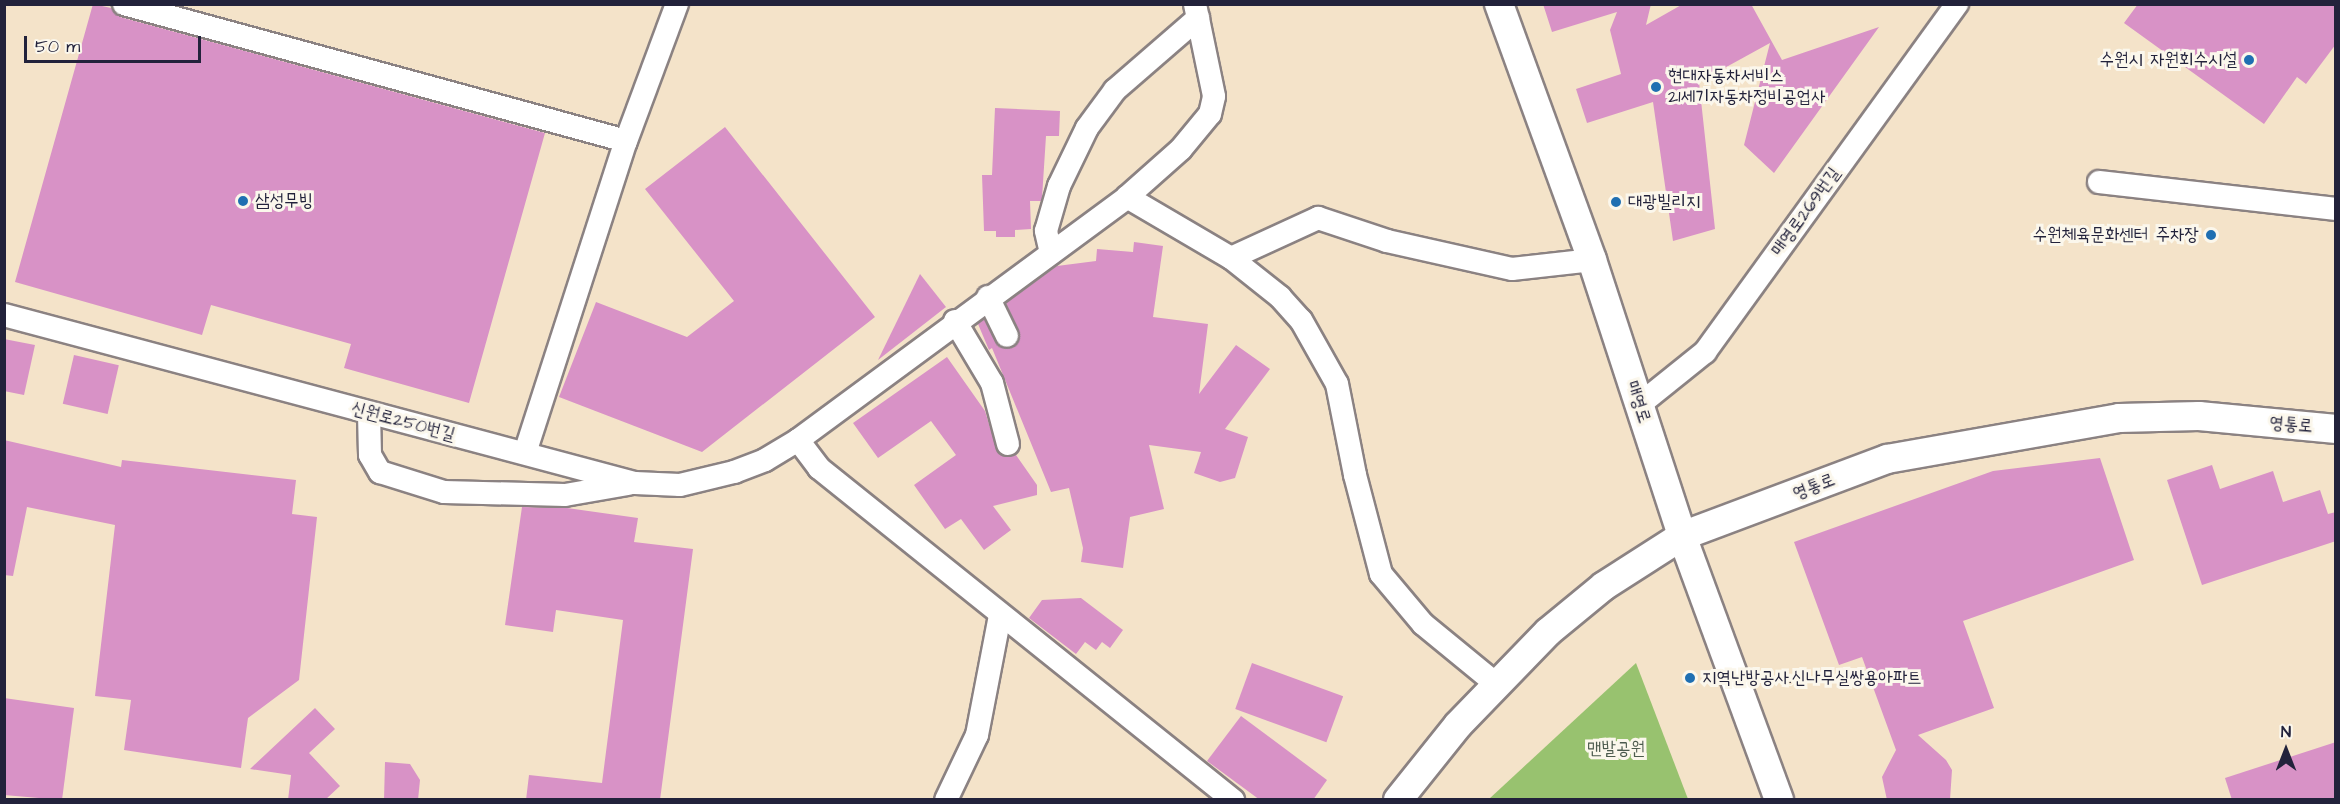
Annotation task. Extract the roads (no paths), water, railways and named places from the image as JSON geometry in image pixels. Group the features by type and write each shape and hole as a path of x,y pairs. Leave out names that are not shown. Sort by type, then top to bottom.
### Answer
{"street":[{"path":"124,4 626,141"},
{"path":"525,453 626,141 677,4"},
{"name":"매영로","path":"1498,4 1592,260 1682,536 1779,800"},
{"name":"매영로269번길","path":"1639,405 1705,352 1957,4"},
{"path":"1051,253 1046,231 1056,198 1087,128 1115,90 1197,11"},
{"name":"신원로250번길","path":"4,315 635,483 680,485 734,472 765,460 798,440 955,321 1127,197 1181,149 1210,114 1214,83 1197,11"},
{"path":"2099,182 2336,209"},
{"path":"1127,197 1231,258 1291,309 1330,368 1337,384 1355,475 1381,574 1423,624 1495,683"},
{"path":"1231,258 1318,218 1376,238 1512,269 1592,260"},
{"path":"988,297 1007,336"},
{"path":"955,321 992,383 1008,444"},
{"path":"369,414 370,455 380,472 444,492 566,495 635,483"},
{"name":"영통로","path":"1398,800 1495,683 1548,632 1604,586 1682,536 1887,459 2119,418 2199,416 2336,429"},
{"path":"798,440 819,468 1000,616 1233,800"},
{"path":"946,800 977,735 1000,616"}],"place":[{"name":"수원시 자원회수시설","path":"2249,60"},
{"name":"현대자동차서비스 21세기자동차정비공업사","path":"1656,87"},
{"name":"삼성무빙","path":"243,201"},
{"name":"대광빌리지","path":"1616,202"},
{"name":"수원체육문화센터 주차장","path":"2211,235"},
{"name":"지역난방공사.신나무실쌍용아파트","path":"1690,678"}],"park label":[{"name":"맨발공원","path":"1616,749"}]}
